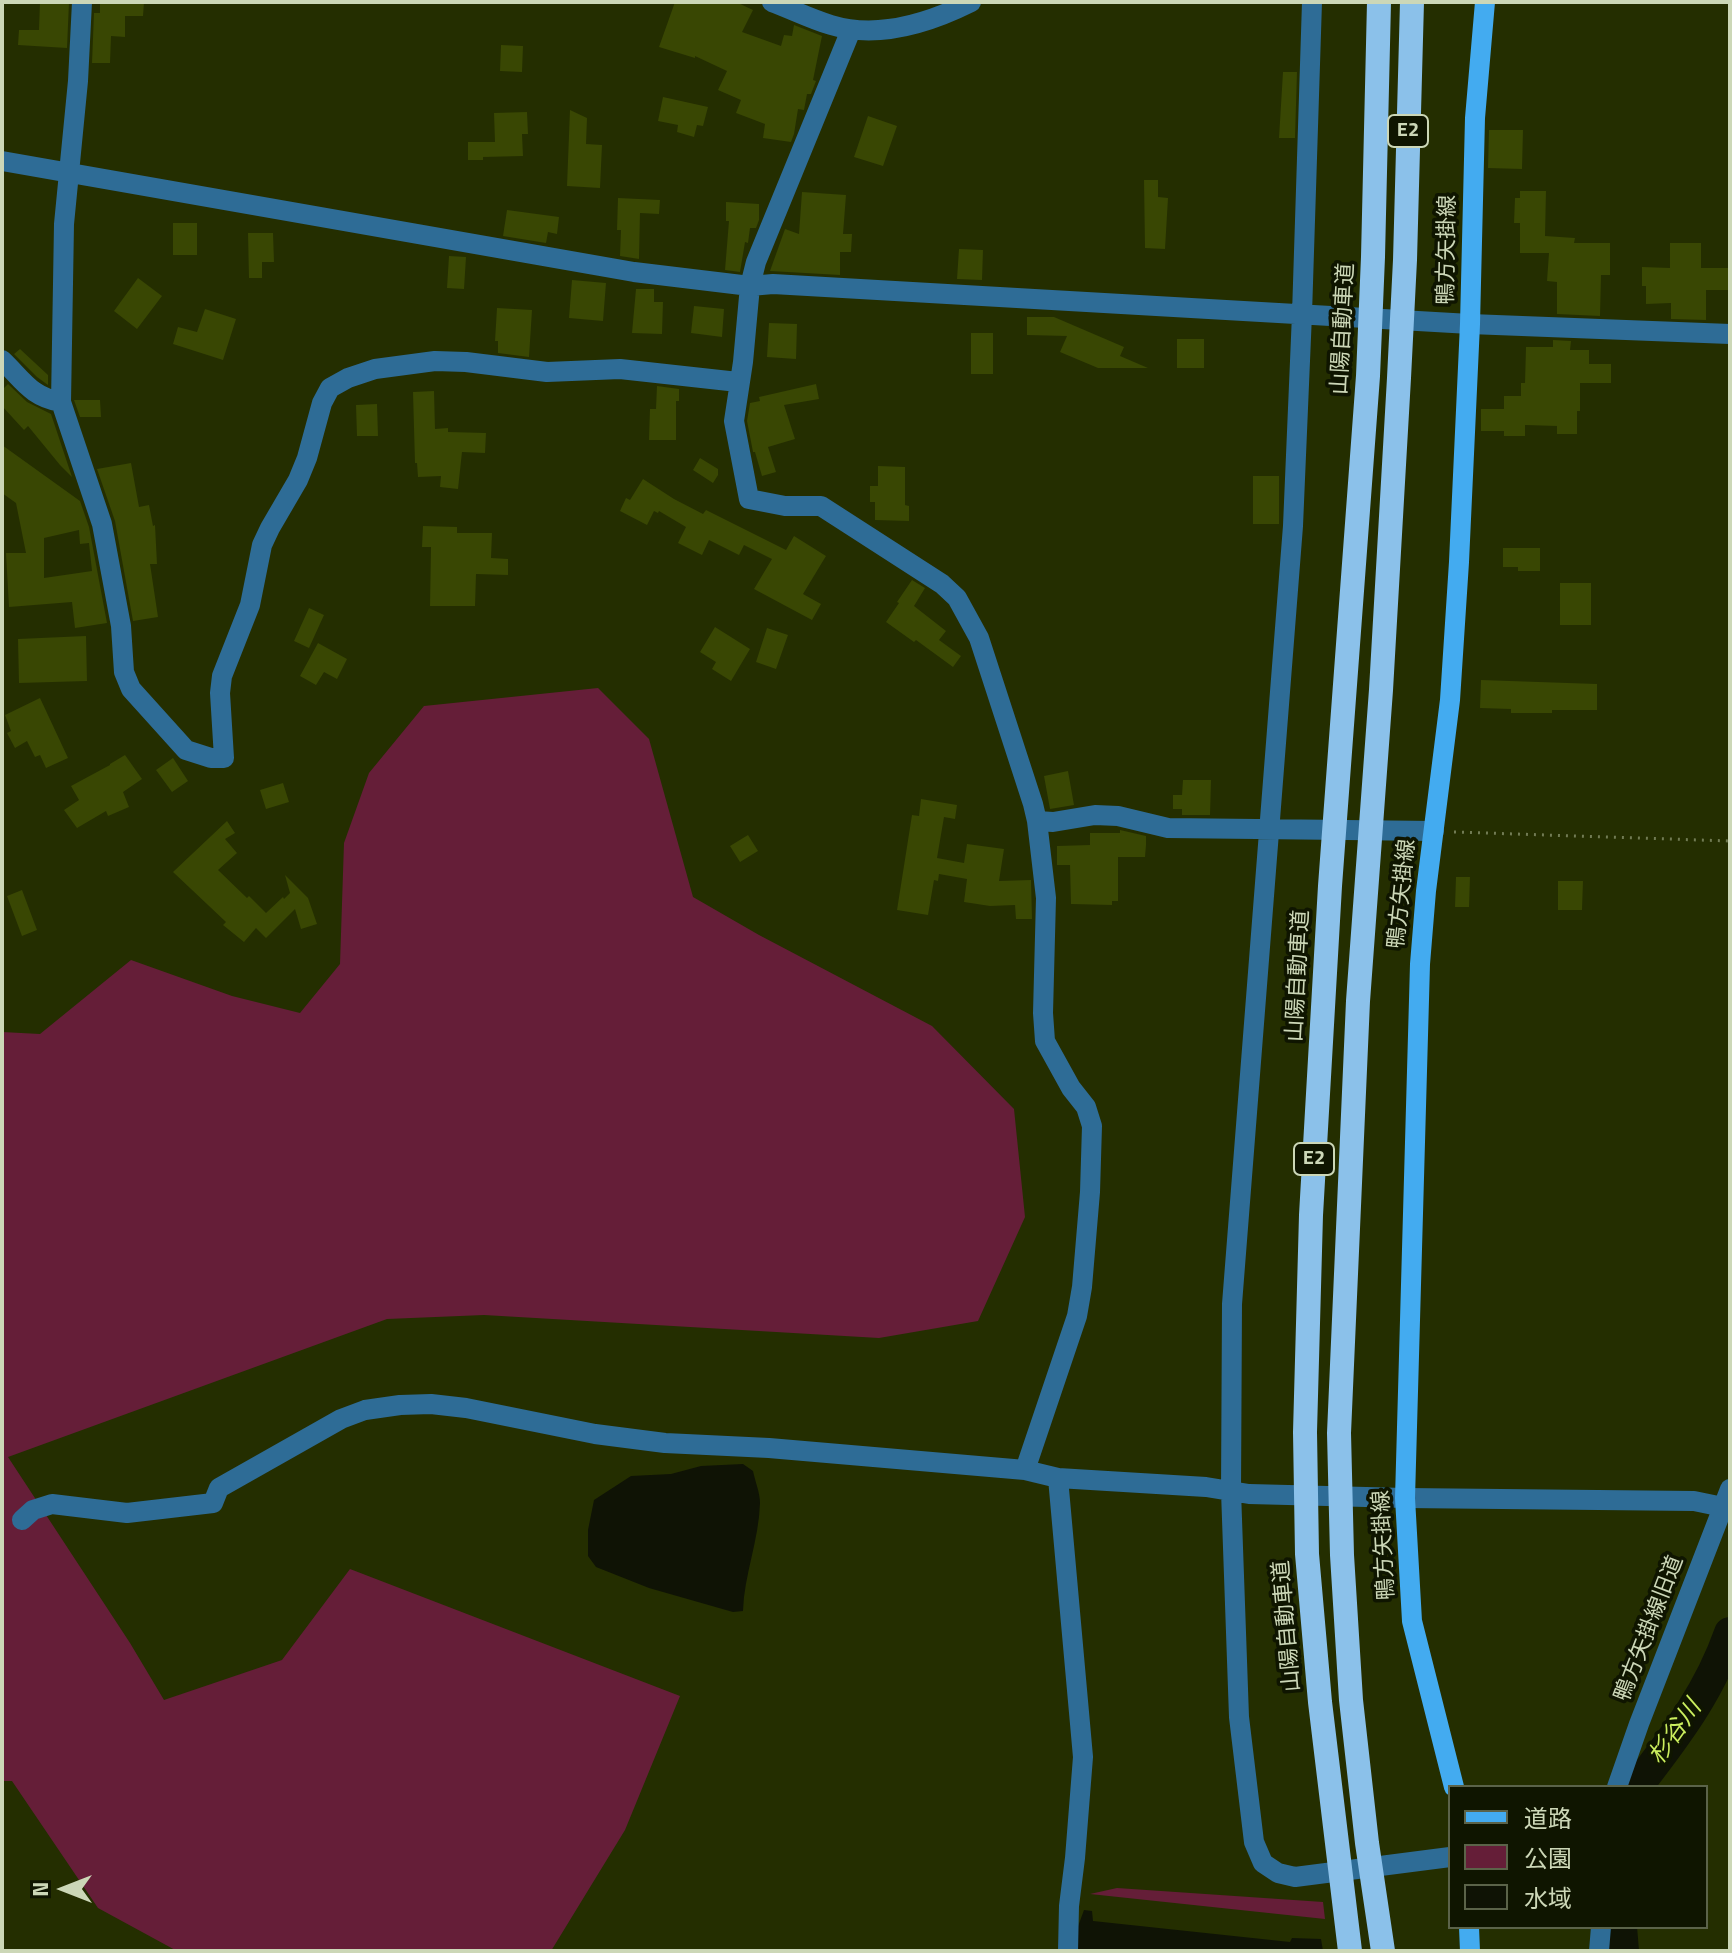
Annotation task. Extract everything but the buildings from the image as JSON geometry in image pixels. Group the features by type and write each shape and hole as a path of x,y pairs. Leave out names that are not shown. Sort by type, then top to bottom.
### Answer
{"highway":[{"name":"山陽自動車道","path":"1350,1951 1320,1702 1307,1554 1305,1432 1311,1215 1330,886 1368,376 1379,2"},
{"name":"E2","path":"1383,1951 1351,1700 1342,1555 1339,1433 1358,1001 1399,378 1412,2"}],"main road":[{"name":"鴨方矢掛線","path":"1453,1785 1412,1621 1405,1498 1417,1029 1426,891 1451,685 1470,324 1475,118 1485,2"},
{"path":"1469,1929 1470,1951"}],"street":[{"path":"82,2 63,255 61,402 102,524 121,626 124,672 131,689 186,750 211,758 224,758 220,693 222,676 250,605 262,545 298,480 322,403 330,388 375,369 435,361 547,372 620,369 738,382"},
{"path":"772,2 851,30 910,25 971,2"},
{"path":"1312,2 1293,526 1232,1304 1231,1491 1239,1717 1254,1842 1263,1863 1278,1873 1295,1877 1448,1857"},
{"path":"851,30 756,262 750,286 734,421 749,499 785,506 821,506 942,584 957,598 979,638 1037,821 1046,898 1045,1041 1071,1088 1086,1107 1092,1126 1088,1223 1077,1316 1025,1470"},
{"path":"2,161 634,272 750,286 773,284 1470,324 1730,334"},
{"path":"2,360 33,393 61,402"},
{"path":"1037,821 1107,815 1168,828 1434,831"},
{"path":"22,1520 33,1510 52,1504 127,1513 213,1503 219,1488 341,1419 365,1410 431,1404 595,1434 665,1443 769,1448 1025,1470 1058,1478 1206,1487 1249,1494 1694,1501 1726,1498"},
{"path":"1058,1478 1083,1757 1069,1906 1068,1951"},
{"name":"鴨方矢掛線旧道","path":"1618,1785 1726,1498"},
{"path":"1599,1951 1601,1929"}],"path":[{"path":"1434,831 1730,841"}],"green space":[{"path":"598,688 649,739 693,897 932,1026 1014,1109 1025,1217 978,1321 879,1338 484,1315 387,1319 8,1457 164,1700 282,1660 350,1569 680,1696 625,1830 551,1951 177,1951 98,1908 12,1781 2,1781 2,1032 40,1034 131,960 232,996 300,1013 340,964 344,843 369,773 424,706"},
{"path":"1117,1888 1323,1902 1325,1919 1090,1894"}],"water":[{"path":"743,1464 753,1471 760,1503 743,1611 733,1612 649,1588 596,1567 588,1556 588,1530 594,1500 631,1476 671,1474 701,1466"},
{"path":"1084,1910 1092,1911 1093,1921 1290,1942 1292,1938 1321,1939 1323,1951 1075,1951 1076,1932"}],"waterway":[{"name":"杉谷川","path":"1640,1785 1703,1692 1730,1633"},
{"name":"杉谷川","path":"1621,1929 1623,1951"}]}
